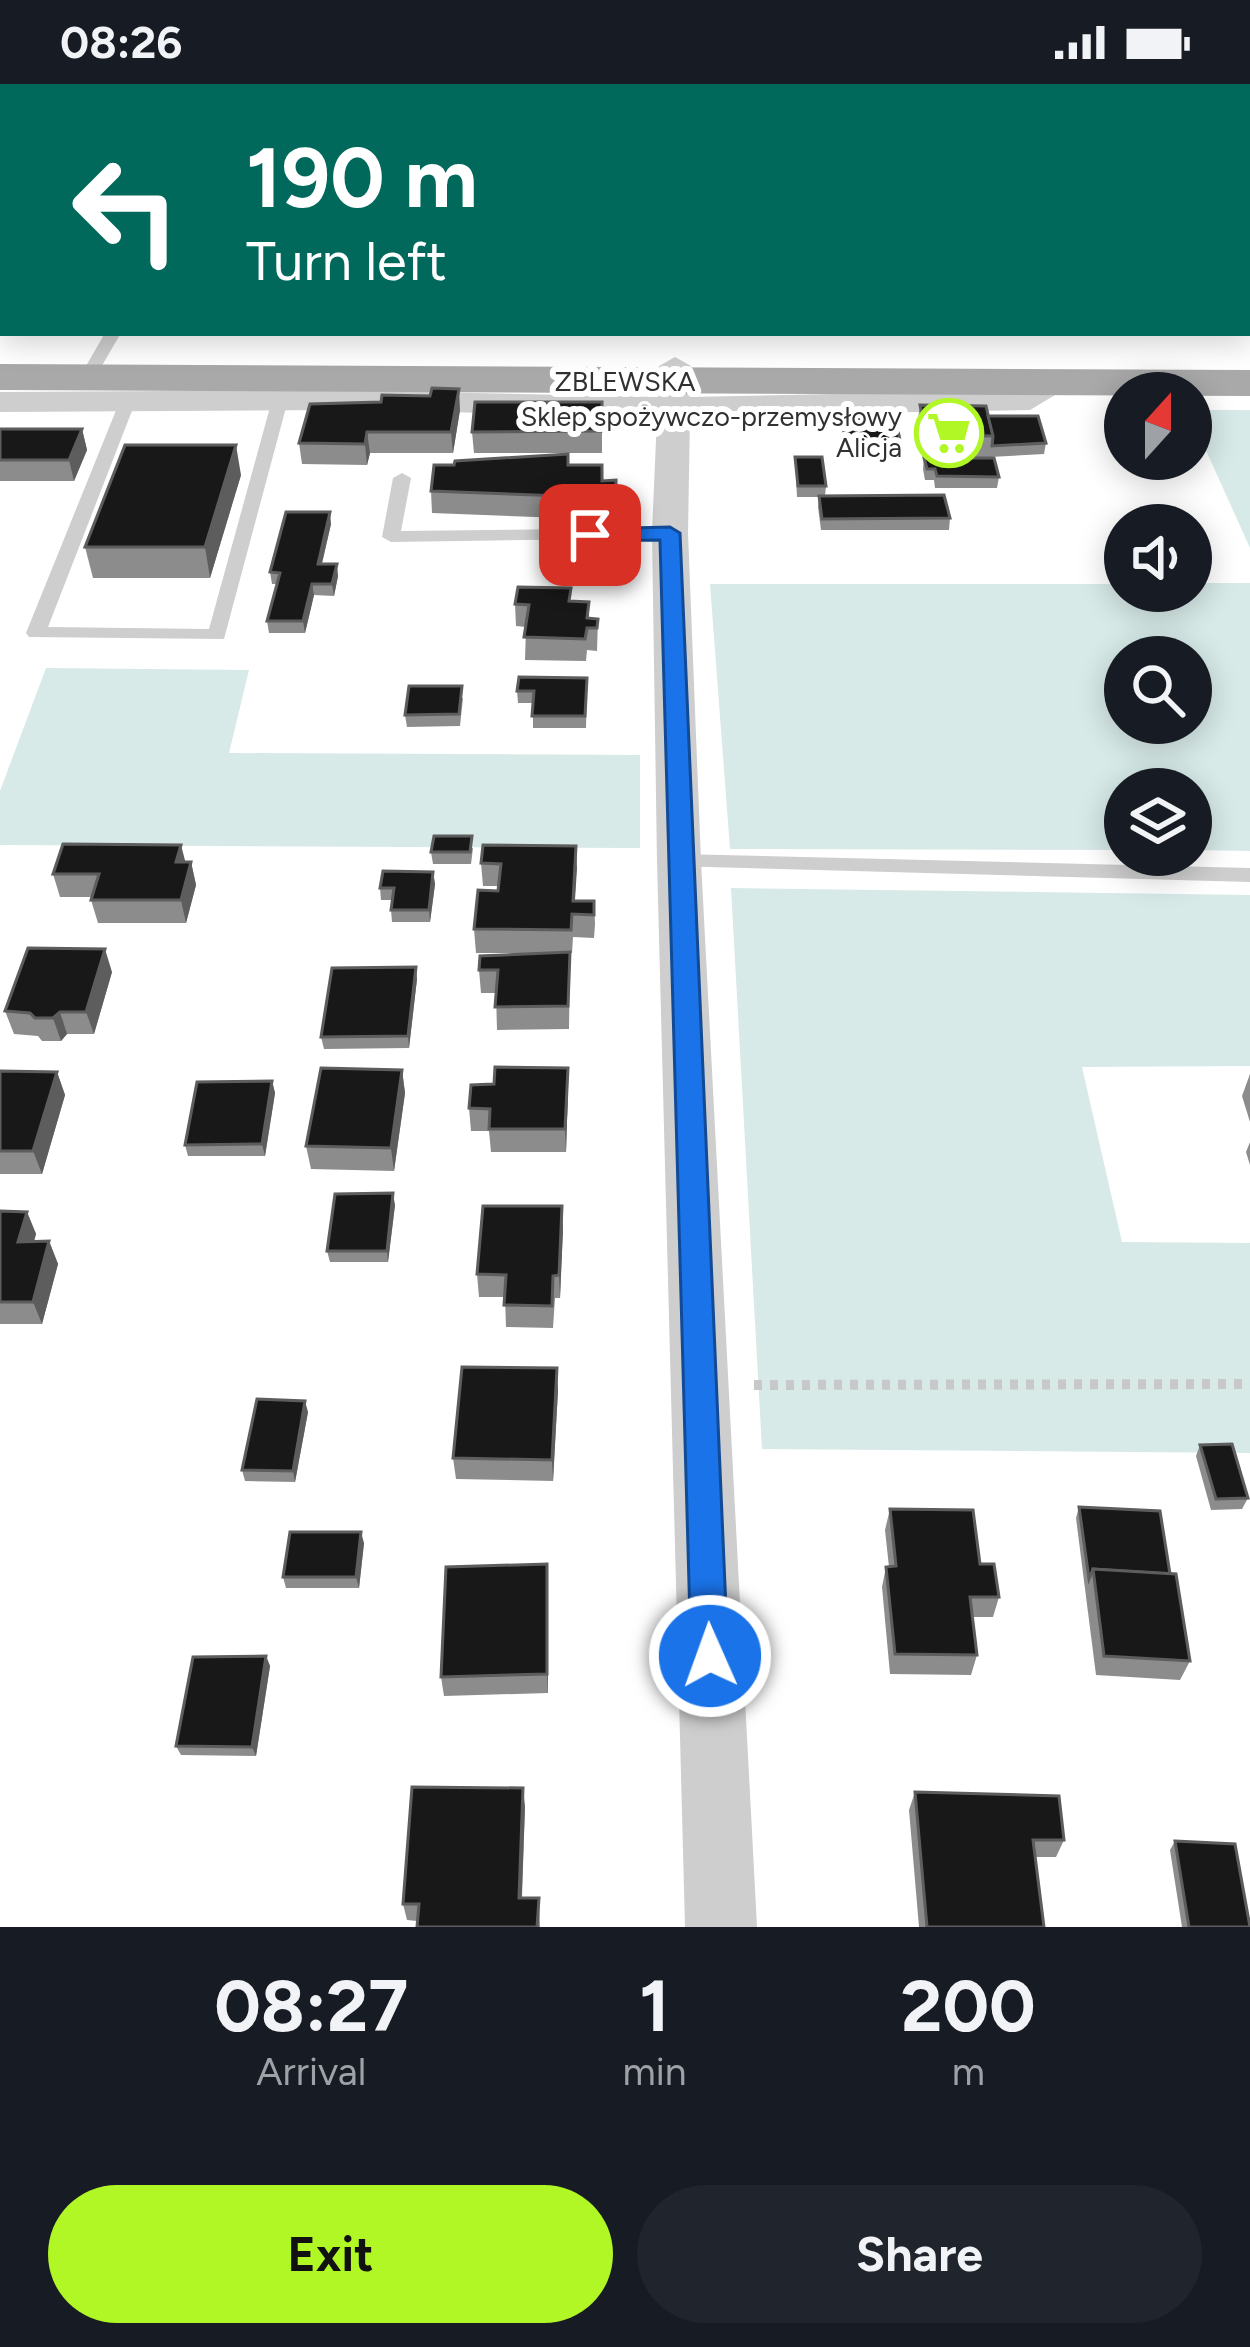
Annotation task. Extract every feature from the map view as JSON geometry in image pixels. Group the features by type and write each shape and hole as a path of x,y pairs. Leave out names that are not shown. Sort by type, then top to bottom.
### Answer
{"main road":[{"name":"ZBLEWSKA","path":"0,366 104,350 675,385 1250,368"},
{"name":"ZBLEWSKA","path":"0,376 675,385 1250,383"}],"street":[{"path":"0,403 280,400 675,385 670,533 721,1927"}],"lane":[{"path":"127,403 36,633 217,635 280,400"},
{"path":"402,478 391,537 670,533"},
{"path":"680,861 1250,875"}],"path":[{"path":"699,1385 1250,1384"}],"shaded area":[{"path":"1212,410 1250,410 1250,548 1212,464"},
{"path":"1212,583 1250,583 1250,851 1212,850 1212,768 1104,768 1104,850 730,849 710,584 1104,584 1104,612 1212,612"},
{"path":"46,668 249,670 229,753 640,755 640,848 0,845 0,791"},
{"path":"731,888 1250,895 1250,1066 1082,1067 1122,1242 1250,1243 1250,1453 762,1449"}],"building":[{"path":"432,388 459,389 451,432 367,432 365,444 299,443 310,404 381,402 382,395 430,396"},
{"path":"475,402 602,402 602,431 472,432"},
{"path":"920,405 986,406 993,436 926,435"},
{"path":"855,410 895,416 900,440 863,445 862,440 846,440 842,416 856,416"},
{"path":"988,416 1038,416 1046,443 992,446"},
{"path":"0,429 82,429 69,460 0,460"},
{"path":"125,445 236,445 205,547 85,547"},
{"path":"568,454 568,465 602,465 602,481 616,480 616,498 431,491 434,465"},
{"path":"795,457 822,457 826,486 798,486"},
{"path":"924,458 994,458 999,477 937,476 935,469 927,469"},
{"path":"944,495 950,518 822,519 819,496"},
{"path":"286,512 330,512 318,564 337,564 332,584 312,584 303,621 267,621 280,573 270,572"},
{"path":"518,587 571,588 569,601 589,602 587,618 598,619 597,628 587,628 585,639 524,637 529,605 515,604"},
{"path":"519,677 587,678 585,716 532,716 534,691 517,691"},
{"path":"409,686 462,686 459,714 405,715"},
{"path":"434,836 472,836 470,852 431,852"},
{"path":"63,844 181,845 176,862 191,862 181,900 91,900 99,874 53,874"},
{"path":"483,845 576,846 573,901 594,901 594,915 572,914 571,930 474,929 478,890 498,891 501,864 481,863"},
{"path":"383,871 433,872 429,910 391,910 394,888 380,888"},
{"path":"28,948 105,949 86,1012 35,1018 30,1013 5,1011"},
{"path":"570,952 568,1006 495,1007 498,970 479,970 480,956"},
{"path":"416,967 408,1036 321,1037 332,968"},
{"path":"495,1067 568,1068 565,1129 489,1129 490,1109 469,1108 471,1085 494,1084"},
{"path":"321,1068 402,1070 391,1148 306,1146"},
{"path":"0,1071 57,1072 33,1151 0,1151"},
{"path":"272,1081 262,1144 185,1145 197,1082"},
{"path":"393,1193 387,1251 327,1251 335,1194"},
{"path":"483,1206 562,1206 559,1275 553,1276 552,1306 504,1305 506,1275 477,1274"},
{"path":"0,1211 27,1212 18,1242 49,1241 33,1302 0,1302"},
{"path":"462,1367 557,1368 552,1460 453,1458"},
{"path":"257,1399 305,1401 293,1471 242,1470"},
{"path":"1232,1444 1248,1498 1216,1499 1200,1445"},
{"path":"1079,1507 1160,1511 1170,1574 1093,1569 1089,1579"},
{"path":"890,1509 973,1510 980,1564 994,1564 999,1597 970,1597 977,1655 895,1654 886,1567 896,1566"},
{"path":"290,1532 361,1532 356,1577 283,1577"},
{"path":"547,1564 547,1674 441,1677 446,1567"},
{"path":"1093,1569 1176,1574 1190,1661 1104,1656"},
{"path":"266,1656 252,1747 176,1746 193,1657"},
{"path":"412,1787 523,1788 519,1898 539,1898 537,1927 417,1927 419,1904 403,1904"},
{"path":"915,1792 1059,1796 1064,1840 1033,1840 1044,1927 927,1927"},
{"path":"1175,1841 1235,1844 1250,1927 1189,1927"}],"place":[{"name":"Sklep spożywczo-przemysłowy Alicja","path":"949,433"}],"route":[{"path":"590,535 670,533 710,1656"}]}
